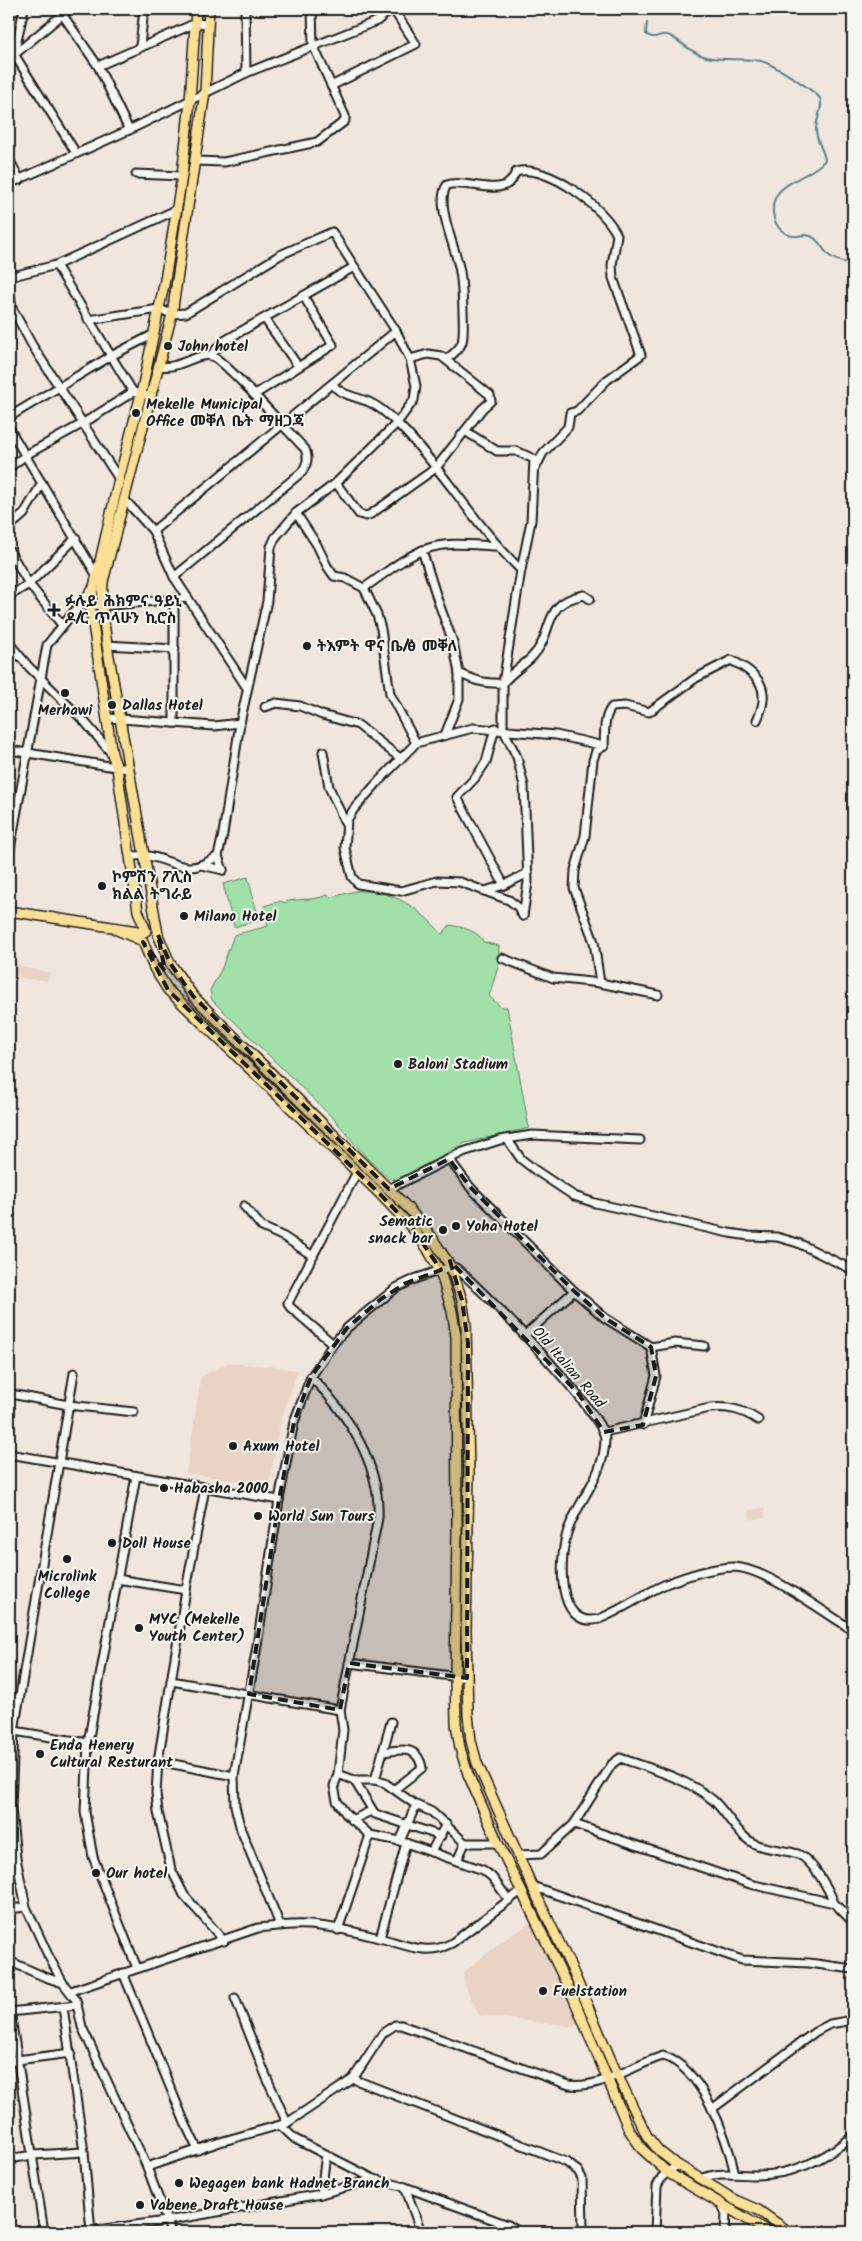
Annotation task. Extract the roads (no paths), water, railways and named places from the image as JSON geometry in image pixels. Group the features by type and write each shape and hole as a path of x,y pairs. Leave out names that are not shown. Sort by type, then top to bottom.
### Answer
{"main road":[{"path":"9,911 126,928 144,936 148,946 153,945 158,940 107,645 100,578 118,479 137,393 154,334 182,176 190,101 196,9"},
{"path":"209,9 205,92 172,314 125,500 100,578 93,588 90,604 112,754 117,768 138,911 144,936 154,968 168,990 357,1172 413,1229 427,1248 440,1271 452,1311 456,1336 456,1724 460,1748 468,1774 498,1843 562,1972 606,2078 635,2139 655,2163 667,2172 723,2207 769,2232"},
{"path":"126,928 136,923 138,911"},
{"path":"107,926 144,936 154,930 158,934 170,963 193,996 389,1189 421,1223 451,1268 462,1300 468,1343 468,1715 473,1751 481,1774 647,2136 665,2156 677,2165 735,2200 758,2210 789,2232"},
{"path":"562,1972 571,1967"},
{"path":"573,1997 582,1992"}],"street":[{"path":"24,9 11,57 76,153"},
{"path":"11,57 69,9"},
{"path":"140,46 144,9"},
{"path":"245,9 246,73"},
{"path":"196,161 224,162 318,142 344,121 345,116 313,45 312,9"},
{"path":"9,184 129,130 246,73 377,21 392,9 416,44 331,86"},
{"path":"62,14 98,66 129,130"},
{"path":"98,66 196,23 208,24"},
{"path":"9,159 20,180"},
{"path":"447,359 461,345 463,330 460,272 443,199 447,185 465,184 498,187 509,183 516,172 538,171 590,201 600,210 617,235 612,265 612,278 641,355 607,380 577,410 570,413 568,427 543,454 535,469"},
{"path":"136,174 182,176"},
{"path":"9,266 11,277 56,265 176,210"},
{"path":"88,320 159,309 180,315 193,310 280,255 332,232 396,331 410,359 416,386 414,400 397,423 336,483 296,513 279,532 270,547 267,601 240,723 224,834 218,856 223,870 200,865"},
{"path":"56,265 88,320 137,393 152,397"},
{"path":"160,366 172,367 210,356 224,341 266,319 354,267"},
{"path":"9,290 12,308 32,345 118,479"},
{"path":"254,395 333,345 304,297"},
{"path":"266,319 298,366"},
{"path":"153,532 396,331"},
{"path":"9,417 111,356 154,334"},
{"path":"336,483 359,514 366,516 436,468 492,399 490,395 459,372 447,359 436,354 410,359"},
{"path":"174,578 302,472 306,466 308,455 305,449 254,395 218,359 210,356"},
{"path":"332,384 342,394 374,404 397,423 436,468 495,546 521,570"},
{"path":"9,468 26,455 137,393"},
{"path":"9,428 100,578"},
{"path":"465,431 497,452 516,451 534,459 535,469 531,521 521,570 499,729 486,762 475,778 457,797 458,804 504,885"},
{"path":"9,527 24,514 42,483"},
{"path":"125,500 153,532 174,578 247,688"},
{"path":"296,513 334,576 356,582 364,588 381,629 390,694 416,743"},
{"path":"9,596 29,584 76,538"},
{"path":"364,588 422,550 454,544 495,546"},
{"path":"9,550 29,584 62,625"},
{"path":"422,550 453,642 459,673 459,699 445,734"},
{"path":"9,855 40,679 48,645 93,588"},
{"path":"504,683 512,672 533,656 559,605 572,597 584,595 590,599"},
{"path":"90,604 102,606 174,601 188,598"},
{"path":"174,601 174,723"},
{"path":"107,645 175,649"},
{"path":"11,648 84,721 112,754"},
{"path":"604,746 608,711 612,707 625,706 649,712 696,678 731,660 756,676 764,689 763,708 757,720"},
{"path":"459,673 476,681 489,684 504,683"},
{"path":"265,707 276,703 300,706 322,715 358,725 400,758"},
{"path":"108,718 119,717 214,726 240,723"},
{"path":"499,729 517,757 524,786 528,873 523,916 518,907 509,900 451,881 438,881 401,890 358,884 352,877 344,848 347,826 354,809 416,743 473,728 499,729 556,735 604,746"},
{"path":"600,983 594,942 574,888 573,879 585,836 596,751 604,746"},
{"path":"9,750 128,769"},
{"path":"323,752 330,787 347,826"},
{"path":"131,857 143,854 189,867 200,865 218,856"},
{"path":"484,891 504,885 528,873"},
{"path":"502,958 552,978 600,983 658,994"},
{"path":"389,1189 449,1159 475,1148 507,1139 532,1135 640,1140"},
{"path":"507,1139 520,1159 574,1196 595,1204 729,1233 776,1237 798,1243 853,1270"},
{"path":"449,1159 477,1195 574,1291 605,1318 651,1347 675,1343 704,1346"},
{"path":"333,1344 288,1304 357,1172"},
{"path":"244,1206 262,1227 284,1237 313,1256"},
{"path":"280,1925 240,1830 235,1806 234,1776 249,1694 279,1500 294,1422 311,1377 333,1344 362,1315 396,1288 451,1268"},
{"name":"Old Italian Road","path":"451,1268 456,1268 462,1273 578,1393 604,1432 602,1463 570,1524 564,1545 563,1568 566,1598 569,1608 577,1618 587,1621 599,1620 668,1584 704,1572 733,1567 750,1570 783,1586 853,1630"},
{"path":"524,1336 574,1291"},
{"path":"643,1425 656,1376 651,1347"},
{"path":"74,1373 14,1731 11,1808 12,1858 26,1907 63,1983 71,1991 77,2005 82,2027 147,2167 171,2232"},
{"path":"311,1377 336,1403 366,1457 374,1476 378,1505 378,1518 340,1710 343,1730 334,1794 346,1814 370,1835 403,1842 483,1870 492,1877 509,1900"},
{"path":"11,1394 68,1405 134,1412"},
{"path":"604,1432 643,1425 710,1408 722,1407 739,1410 758,1420"},
{"path":"9,1454 279,1500"},
{"path":"136,1476 88,1744 85,1812 93,1857 137,1968"},
{"path":"205,1488 158,1761 156,1793 158,1812 171,1869 184,1895 224,1941"},
{"path":"117,1579 186,1590"},
{"path":"349,1663 455,1678 467,1678"},
{"path":"172,1681 340,1710"},
{"path":"9,1697 19,1699"},
{"path":"375,1780 391,1722"},
{"path":"14,1731 88,1744"},
{"path":"384,1752 406,1749 416,1754 421,1763 422,1768 395,1789"},
{"path":"518,1855 541,1854 574,1824 612,1764 620,1758 664,1773 704,1794 715,1803 744,1836 757,1844 800,1855 829,1890 834,1903 853,1922"},
{"path":"158,1761 234,1776"},
{"path":"338,1774 354,1780 375,1780 385,1783 416,1805 432,1812 465,1843 498,1843"},
{"path":"354,1780 371,1811 380,1817 441,1836"},
{"path":"380,1938 403,1842 416,1805"},
{"path":"352,1820 371,1811"},
{"path":"431,1852 446,1824"},
{"path":"574,1824 750,1884 834,1903"},
{"path":"338,1930 370,1835"},
{"path":"457,1861 465,1843"},
{"path":"532,1886 742,1960 809,1963 853,1969"},
{"path":"71,1991 258,1928 280,1925 303,1924 380,1938 406,1947 427,1950 442,1949 521,1891"},
{"path":"9,1909 26,1907"},
{"path":"9,1961 45,1978 63,1983"},
{"path":"124,1973 185,2123 198,2150"},
{"path":"235,1998 284,2124 295,2139 374,2179 405,2187 508,2225 518,2232"},
{"path":"44,2232 9,2012 77,2005"},
{"path":"63,2007 84,2152 91,2232"},
{"path":"712,2109 815,2032 830,2024 853,2020"},
{"path":"147,2167 284,2124 353,2079 383,2033 395,2024 569,2085 580,2086 606,2078 663,2056 672,2059 692,2076 718,2119 735,2174"},
{"path":"9,2060 70,2053"},
{"path":"353,2079 566,2162 582,2178 583,2232"},
{"path":"699,2178 720,2174 769,2175 800,2169 825,2156 853,2135"},
{"path":"9,2159 33,2154 84,2152"},
{"path":"321,2194 326,2154"},
{"path":"655,2232 657,2186 659,2180 677,2165"},
{"path":"81,2232 166,2221 321,2194 374,2179"},
{"path":"405,2187 421,2232"},
{"path":"723,2207 726,2214 725,2232"},
{"path":"480,2232 508,2225"}],"waterway":[{"path":"647,22 646,34 649,36 667,35 694,52 710,58 761,61 792,77 820,98 821,106 816,125 816,134 825,160 818,167 782,189 776,196 773,206 774,218 784,233 791,236 810,236 831,257 842,262 853,263"}],"place":[{"name":"John hotel","path":"168,346"},
{"name":"Mekelle Municipal Office መቐለ ቤት ማዘጋጃ","path":"136,413"},
{"name":"ፉሉይ ሕክምና ዓይኒ ዶ/ር ጥላሁን ኪሮስ","path":"54,610"},
{"name":"ትእምት ዋና ቤ/ፅ መቐለ","path":"307,646"},
{"name":"Merhawi","path":"65,693"},
{"name":"Dallas Hotel","path":"112,705"},
{"name":"ኮምሽን ፖሊስ ክልል ትግራይ","path":"102,886"},
{"name":"Milano Hotel","path":"184,916"},
{"name":"Baloni Stadium","path":"398,1064"},
{"name":"Yoha Hotel","path":"456,1226"},
{"name":"Sematic snack bar","path":"443,1230"},
{"name":"Axum Hotel","path":"233,1446"},
{"name":"Habasha 2000","path":"164,1488"},
{"name":"World Sun Tours","path":"258,1516"},
{"name":"Doll House","path":"112,1543"},
{"name":"Microlink College","path":"67,1559"},
{"name":"MYC (Mekelle Youth Center)","path":"139,1628"},
{"name":"Enda Henery Cultural Resturant","path":"40,1754"},
{"name":"Our hotel","path":"96,1873"},
{"name":"Fuelstation","path":"543,1991"},
{"name":"Wegagen bank Hadnet Branch","path":"179,2183"},
{"name":"Vabene Draft House","path":"140,2205"}]}
